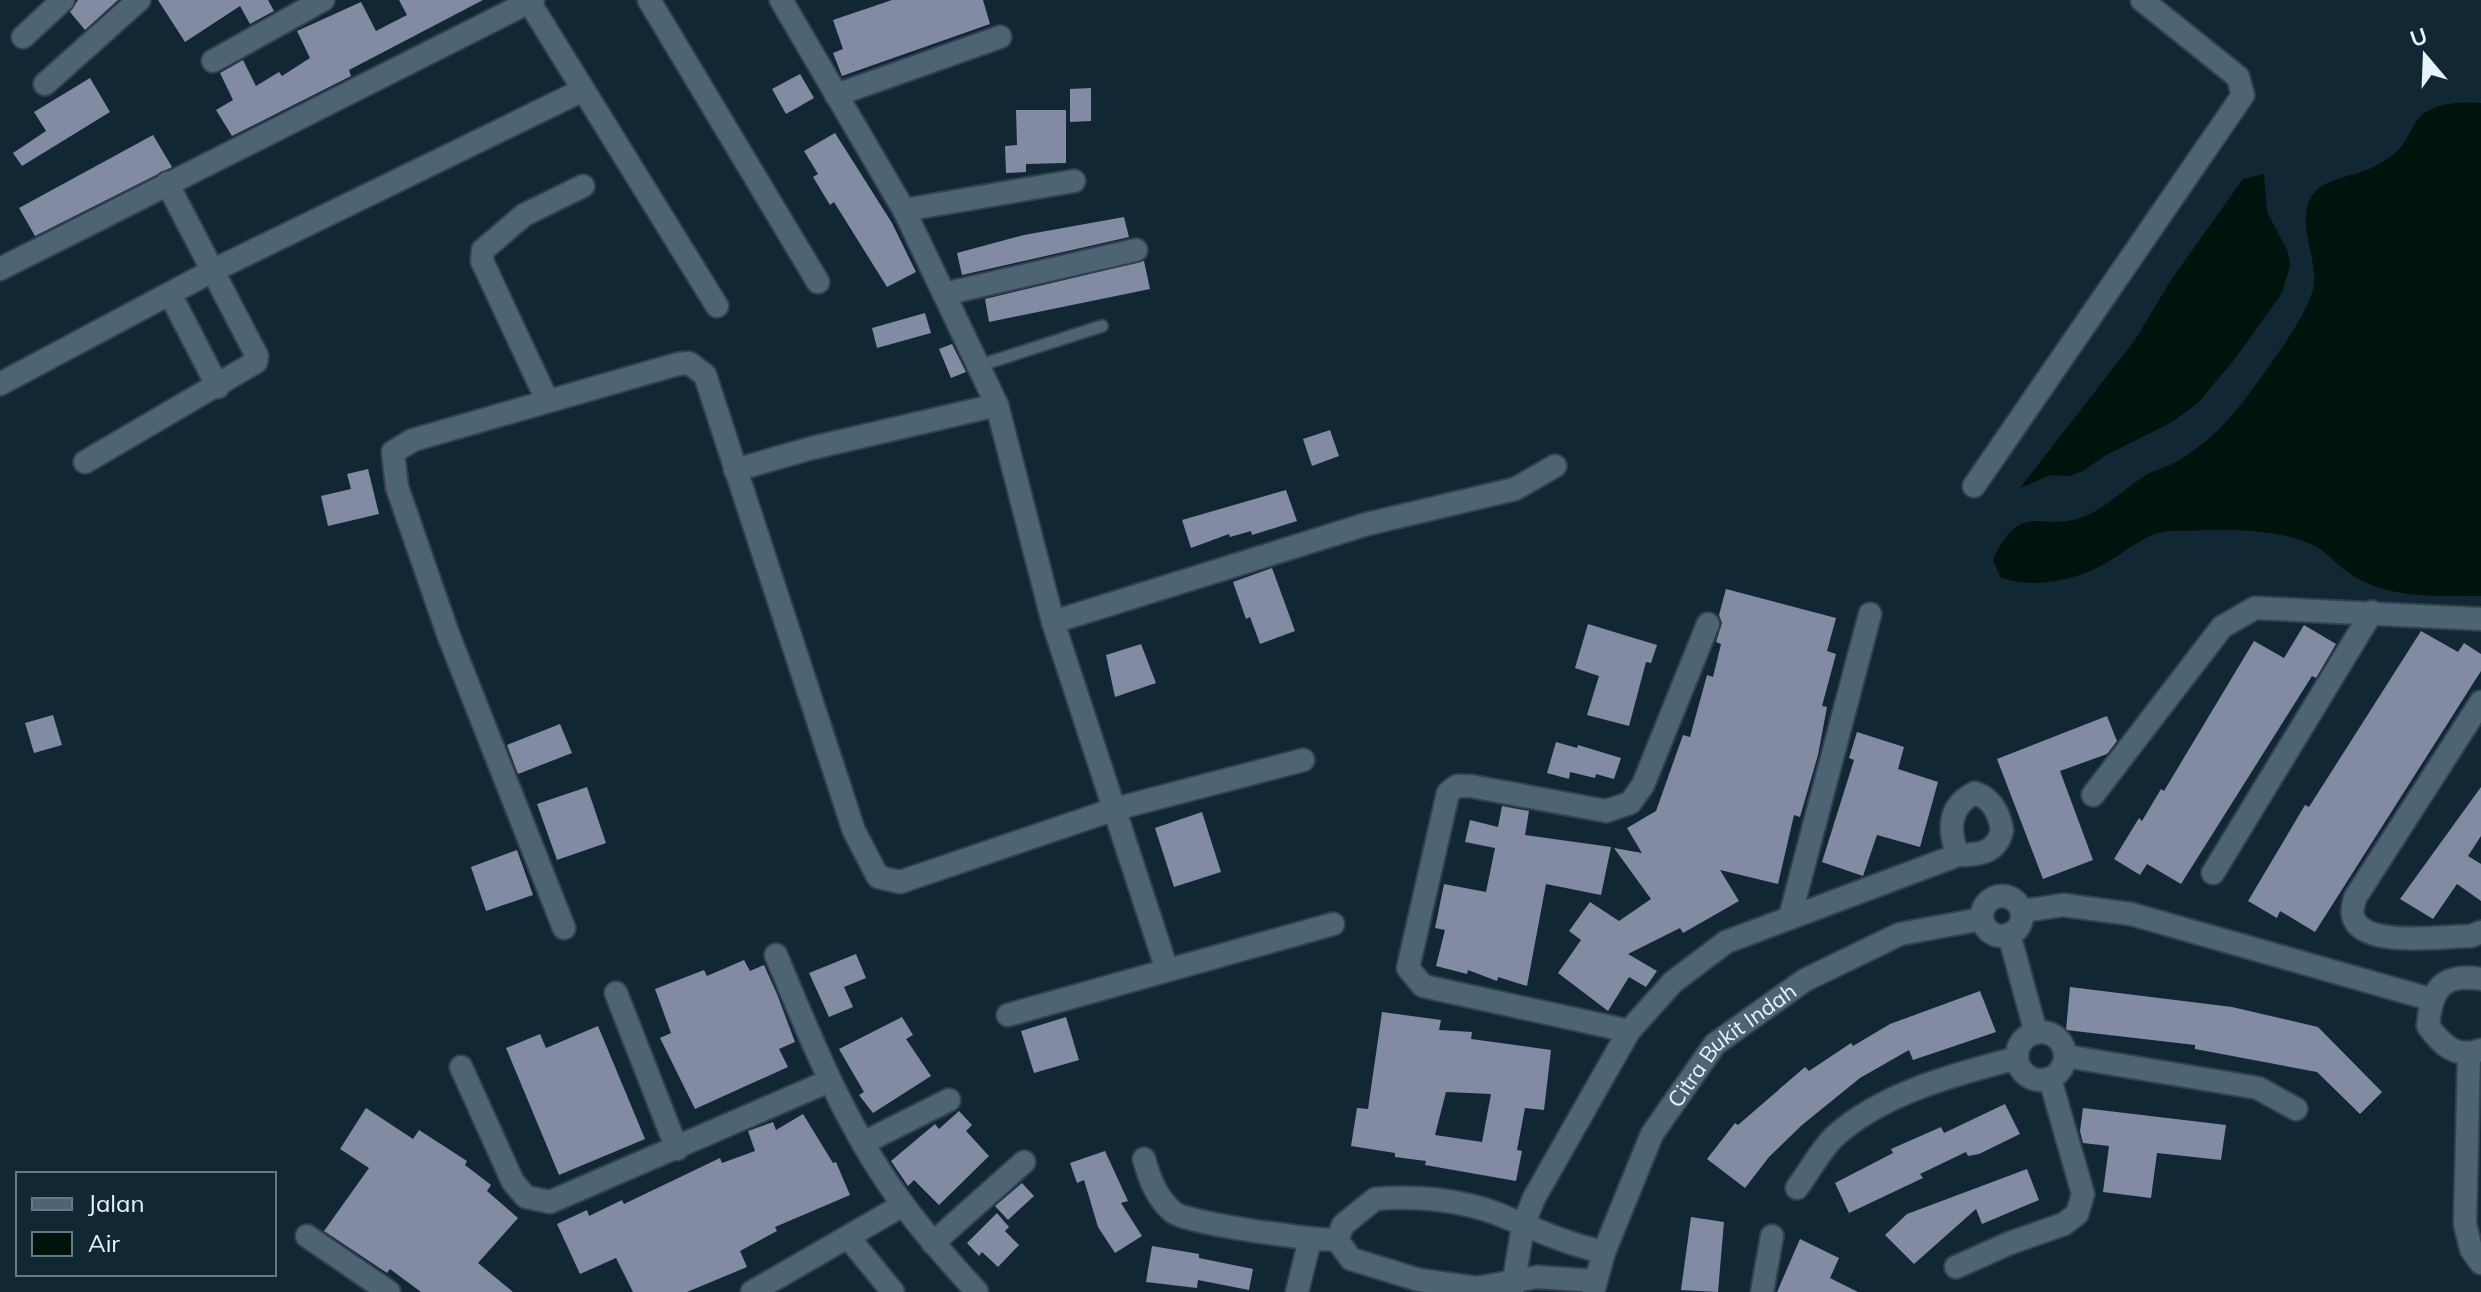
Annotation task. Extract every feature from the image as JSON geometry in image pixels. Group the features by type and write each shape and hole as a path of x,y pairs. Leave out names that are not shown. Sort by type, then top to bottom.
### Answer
{"street":[{"path":"23,37 63,0"},
{"path":"45,84 139,0"},
{"path":"213,61 323,0"},
{"path":"649,0 818,282"},
{"path":"781,0 904,210 997,405 1053,622 1167,970"},
{"path":"1974,486 2243,95 2238,77 2142,0"},
{"path":"0,269 530,1 717,306"},
{"path":"836,95 1000,37"},
{"path":"0,384 212,271 583,90"},
{"path":"904,210 1074,181"},
{"path":"85,462 252,367 257,356 167,183"},
{"path":"547,400 482,261 483,250 524,215 583,186"},
{"path":"944,294 1136,250"},
{"path":"170,294 218,387"},
{"path":"564,928 448,634 397,487 393,452 413,440 547,400 689,363 705,375 854,831 878,877 900,882 1115,809 1303,760"},
{"path":"735,470 812,448 997,405"},
{"path":"1053,622 1367,524 1515,489 1555,466"},
{"path":"2093,795 2222,627 2238,615 2255,608 2481,619"},
{"path":"2213,873 2372,612"},
{"path":"1790,917 1870,614"},
{"path":"1629,1031 1423,986 1408,968 1448,793 1457,786 1470,786 1606,811 1630,803 1643,785 1708,624"},
{"path":"2481,702 2355,898 2352,915 2360,929 2384,938 2471,936 2481,932"},
{"path":"1512,1286 1523,1226 1534,1198 1629,1031 1673,982 1726,942 1958,855"},
{"path":"2002,895 2011,897 2022,911 2018,927 2009,934 1993,933 1982,919 1987,903 2002,895"},
{"path":"2022,911 2063,905 2131,914 2430,999"},
{"name":"Citra Bukit Indah","path":"1595,1287 1604,1252 1652,1134 1715,1044 1805,980 1900,934 1982,919"},
{"path":"1008,1015 1333,924"},
{"path":"2009,934 2036,1033"},
{"path":"776,955 829,1081 863,1143 903,1205 977,1292"},
{"path":"2481,979 2462,976 2443,983 2430,999 2428,1026 2444,1047 2475,1052 2465,1224 2471,1249 2481,1263"},
{"path":"616,993 677,1149"},
{"path":"2036,1033 2053,1035 2064,1048 2065,1056 2058,1074 2050,1079 2028,1077 2017,1058 2021,1042 2036,1033"},
{"path":"2065,1056 2258,1088 2296,1109"},
{"path":"1797,1188 1834,1137 1883,1106 1939,1079 2017,1058"},
{"path":"461,1067 513,1182 526,1197 550,1202 829,1081"},
{"path":"1956,1267 2064,1224 2077,1214 2083,1194 2050,1079"},
{"path":"863,1143 949,1100"},
{"path":"1144,1159 1153,1189 1175,1214 1310,1240 1337,1240"},
{"path":"933,1243 1024,1162"},
{"path":"1337,1240 1343,1225 1365,1204 1388,1197 1432,1199 1497,1214 1565,1244 1604,1252"},
{"path":"752,1292 903,1205"},
{"path":"307,1236 389,1292"},
{"path":"1762,1292 1772,1236"},
{"path":"848,1237 893,1292"},
{"path":"1297,1292 1310,1240"},
{"path":"1337,1240 1351,1259 1419,1280 1477,1288 1512,1286 1537,1277 1595,1287"}],"lane":[{"path":"978,366 1102,326"}],"water":[{"path":"2481,103 2481,596 2416,595 2385,589 2355,577 2311,544 2278,534 2242,530 2154,534 2095,569 2054,581 2026,583 2000,577 1993,559 2014,528 2034,521 2057,522 2088,515 2147,475 2176,462 2199,446 2237,409 2290,336 2312,294 2314,273 2306,219 2315,191 2390,157 2403,144 2419,118 2428,111 2447,104"},
{"path":"2264,174 2267,212 2288,252 2290,266 2282,293 2234,360 2198,403 2172,422 2106,455 2083,471 2070,476 2051,475 2020,488 2135,340 2171,280 2243,179"}],"building":[{"path":"78,0 118,0 85,30 70,12"},
{"path":"158,0 268,0 274,11 250,24 240,6 185,42"},
{"path":"399,0 483,0 349,70 351,76 232,136 216,110 233,100 220,73 243,60 256,86 279,72 282,76 310,58 297,31 361,2 376,31 407,15"},
{"path":"892,0 983,0 990,24 842,76 833,53 843,49 833,20"},
{"path":"800,74 814,98 786,114 772,89"},
{"path":"90,78 110,112 22,166 13,153 46,131 34,112"},
{"path":"1091,88 1091,121 1070,122 1070,89"},
{"path":"1016,110 1066,110 1066,163 1026,164 1026,172 1006,173 1005,146 1017,145"},
{"path":"835,133 892,223 916,272 887,287 834,202 830,205 813,177 818,174 804,151"},
{"path":"153,135 172,167 35,236 19,208"},
{"path":"1124,217 1129,237 962,275 957,253 1024,235"},
{"path":"1144,261 1150,289 989,322 985,299"},
{"path":"925,313 931,333 877,348 872,328"},
{"path":"952,344 966,372 951,378 939,349"},
{"path":"1330,430 1339,456 1312,466 1303,439"},
{"path":"368,469 379,514 328,526 321,496 351,489 347,474"},
{"path":"1286,490 1297,521 1252,535 1251,531 1230,537 1229,534 1191,548 1182,520"},
{"path":"1272,568 1295,631 1260,644 1250,617 1246,619 1233,582"},
{"path":"1726,589 1836,618 1827,651 1836,654 1822,706 1827,707 1818,755 1800,817 1794,815 1778,884 1720,870 1739,901 1683,933 1680,928 1628,954 1657,971 1646,987 1629,977 1608,1011 1558,973 1581,940 1569,931 1590,902 1619,921 1651,899 1614,848 1642,853 1627,828 1656,811 1683,735 1690,737 1707,675 1713,677 1721,644 1716,642 1722,623 1719,615"},
{"path":"1588,624 1657,645 1651,663 1646,662 1629,726 1587,715 1599,676 1575,668"},
{"path":"2304,625 2336,644 2316,678 2312,676 2181,884 2147,864 2140,875 2114,859 2139,818 2142,821 2161,789 2164,791 2254,641 2284,658"},
{"path":"2421,631 2458,652 2464,643 2481,654 2481,671 2315,932 2280,911 2277,918 2248,901 2305,805 2309,807"},
{"path":"1141,644 1156,683 1115,697 1106,655"},
{"path":"53,715 62,745 34,753 25,723"},
{"path":"2107,716 2117,741 2107,754 2060,771 2093,860 2043,879 1997,759"},
{"path":"560,724 572,753 518,774 507,745"},
{"path":"1857,732 1904,747 1898,769 1938,782 1920,847 1877,835 1863,876 1822,862 1854,760 1849,758"},
{"path":"1556,742 1621,758 1614,779 1570,772 1569,779 1547,773"},
{"path":"587,787 606,843 557,860 537,804"},
{"path":"2481,787 2481,836 2468,856 2481,864 2481,901 2457,884 2433,919 2400,899"},
{"path":"1502,806 1529,811 1525,835 1611,847 1601,895 1546,884 1527,986 1498,977 1497,981 1468,970 1467,974 1436,966 1445,930 1435,928 1444,884 1486,892 1495,848 1465,842 1470,820 1498,827"},
{"path":"1202,812 1221,872 1174,887 1155,828"},
{"path":"517,850 533,895 486,911 471,867"},
{"path":"856,954 866,978 844,987 853,1007 829,1017 809,973"},
{"path":"744,960 750,971 764,965 777,994 795,1042 779,1049 788,1067 695,1109 660,1038 671,1033 655,989 704,970 707,976"},
{"path":"2070,987 2232,1007 2318,1027 2382,1092 2360,1114 2317,1072 2195,1049 2195,1045 2066,1030"},
{"path":"1980,991 1996,1032 1913,1060 1909,1050 1860,1078 1802,1125 1769,1157 1745,1188 1707,1159 1735,1123 1738,1125 1805,1067 1809,1071 1851,1043 1853,1046 1890,1024"},
{"path":"1382,1012 1441,1020 1439,1030 1472,1032 1471,1039 1551,1050 1544,1110 1525,1108 1517,1150 1522,1151 1516,1181 1425,1165 1426,1161 1395,1157 1395,1153 1351,1146 1357,1108 1368,1109","holes":["1446,1092 1491,1094 1482,1142 1435,1135"]},
{"path":"902,1017 913,1035 906,1039 931,1076 873,1113 859,1095 864,1092 839,1049"},
{"path":"1066,1017 1079,1060 1034,1073 1021,1031"},
{"path":"598,1026 645,1139 559,1175 506,1048 540,1034 546,1048"},
{"path":"2005,1104 2020,1134 1979,1154 1968,1156 1966,1152 1920,1174 1923,1178 1849,1213 1835,1183 1893,1153 1891,1149 1941,1127 1944,1133"},
{"path":"366,1108 413,1139 419,1130 467,1161 465,1165 491,1185 487,1191 518,1218 478,1263 513,1292 421,1292 390,1269 387,1273 324,1231 369,1168 340,1149"},
{"path":"2083,1108 2226,1125 2221,1160 2157,1153 2151,1198 2103,1192 2109,1146 2083,1143 2080,1131"},
{"path":"959,1111 972,1125 966,1131 989,1156 939,1205 914,1180 908,1186 891,1161 935,1124 939,1129"},
{"path":"803,1114 833,1163 836,1162 850,1195 775,1227 777,1231 740,1251 747,1267 687,1292 633,1292 616,1258 580,1274 557,1224 587,1210 589,1216 622,1200 624,1204 720,1158 722,1163 755,1151 748,1131 773,1122 776,1130"},
{"path":"1105,1151 1128,1201 1121,1203 1142,1236 1115,1253 1098,1227 1084,1180 1077,1183 1070,1163"},
{"path":"2027,1169 2039,1200 1982,1224 1976,1209 1914,1264 1885,1235 1907,1214"},
{"path":"1022,1183 1034,1196 1008,1220 995,1206"},
{"path":"997,1213 1009,1227 1005,1231 1019,1245 998,1267 982,1252 979,1256 967,1243"},
{"path":"1691,1217 1724,1222 1718,1292 1681,1290"},
{"path":"1800,1239 1839,1258 1830,1278 1858,1292 1777,1292"},
{"path":"1152,1246 1199,1254 1199,1258 1253,1269 1249,1290 1198,1280 1197,1288 1146,1282"}]}
